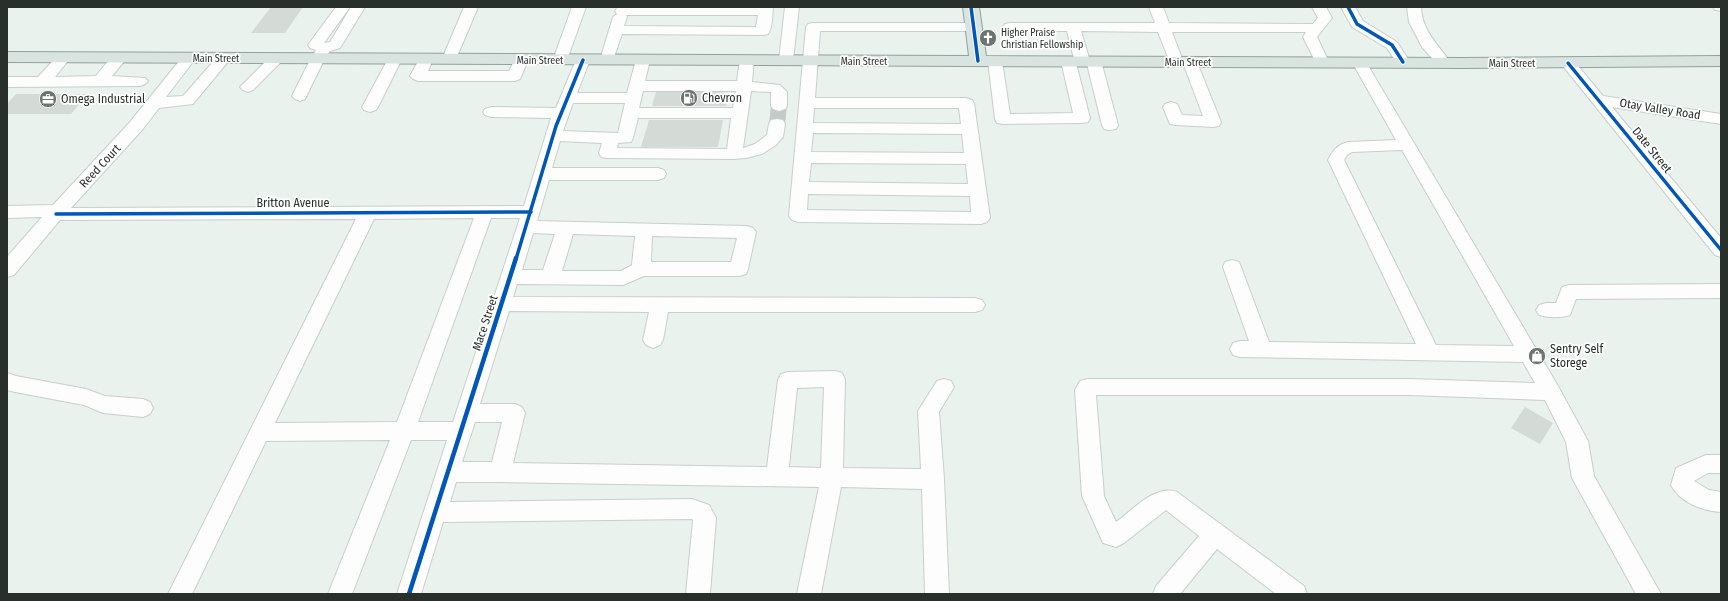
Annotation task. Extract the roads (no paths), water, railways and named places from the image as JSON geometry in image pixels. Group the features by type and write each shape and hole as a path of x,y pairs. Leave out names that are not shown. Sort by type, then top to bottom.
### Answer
{"main road":[{"path":"971,7 978,61"},
{"name":"Main Street","path":"7,57 277,58 322,53 395,59 522,60 1568,63 1721,62"}],"street":[{"path":"322,53 315,45 342,7"},
{"path":"300,96 322,53 335,45 358,7"},
{"path":"449,59 471,7"},
{"path":"560,60 579,7"},
{"path":"786,60 792,7"},
{"path":"1156,7 1164,28 1183,62 1212,122 1176,120 1171,108"},
{"path":"1319,7 1325,18 1310,37 1322,62"},
{"path":"1348,7 1358,24 1392,45 1403,62"},
{"path":"1414,7 1414,18 1429,46 1443,62"},
{"path":"607,60 622,9 766,9 763,31 616,30"},
{"path":"807,103 966,103 980,218 798,216 813,27 973,27"},
{"path":"1010,27 1317,28"},
{"path":"1073,27 1081,61 1110,125"},
{"path":"42,82 64,57"},
{"path":"100,81 120,58"},
{"name":"Reed Court","path":"7,270 36,235 136,126 189,58"},
{"path":"154,103 188,101 224,58"},
{"path":"248,87 277,58"},
{"path":"370,107 395,59"},
{"path":"426,59 418,76 515,76 522,60"},
{"path":"484,76 492,59"},
{"name":"Mace Street","path":"409,594 511,277 554,136 583,60"},
{"path":"554,136 625,138 643,60"},
{"path":"734,154 747,60"},
{"path":"995,61 1003,119 1082,118 1081,61"},
{"path":"1359,62 1551,392 1577,440 1583,478 1649,594"},
{"name":"Date Street","path":"1568,63 1721,250"},
{"path":"7,82 140,81"},
{"path":"491,112 565,106 744,86 775,88 780,92 779,106"},
{"path":"633,99 739,112"},
{"name":"Otay Valley Road","path":"1598,100 1721,119"},
{"path":"611,138 607,152 750,153 765,146 775,137 777,124"},
{"path":"805,128 970,129"},
{"path":"1407,145 1348,147 1340,152 1336,160 1430,352"},
{"path":"803,157 973,159"},
{"path":"542,174 658,174"},
{"path":"800,188 977,190"},
{"name":"Britton Avenue","path":"7,212 485,212 566,228 747,232 739,269 641,269"},
{"path":"340,594 404,432 485,212"},
{"path":"180,594 368,213"},
{"path":"550,278 566,228"},
{"path":"511,277 623,278 641,269 644,230"},
{"path":"1232,267 1262,349"},
{"path":"1546,310 1563,310 1569,292 1721,291"},
{"path":"502,304 975,305"},
{"path":"654,340 660,304"},
{"path":"1240,349 1529,354"},
{"path":"777,477 788,380 835,379 832,478 809,594"},
{"path":"7,381 15,384 86,397 103,404 143,408"},
{"path":"1295,594 1169,499 1161,501 1116,536 1111,536 1093,496 1085,390 1087,387 1409,387 1551,392"},
{"path":"937,594 933,479 928,411 944,388"},
{"path":"260,432 404,432 515,413 500,472"},
{"path":"1721,464 1706,464 1684,475 1682,485 1697,496 1712,502 1721,502"},
{"path":"448,472 933,479"},
{"path":"436,512 692,509 701,512 705,518 698,594"},
{"path":"1164,594 1216,534"}],"tunnel":[{"path":"777,124 779,106"}],"place":[{"name":"Higher Praise Christian Fellowship","path":"988,38"},
{"name":"Chevron","path":"689,98"},
{"name":"Omega Industrial","path":"48,99"},
{"name":"Sentry Self Storege","path":"1537,356"}]}
